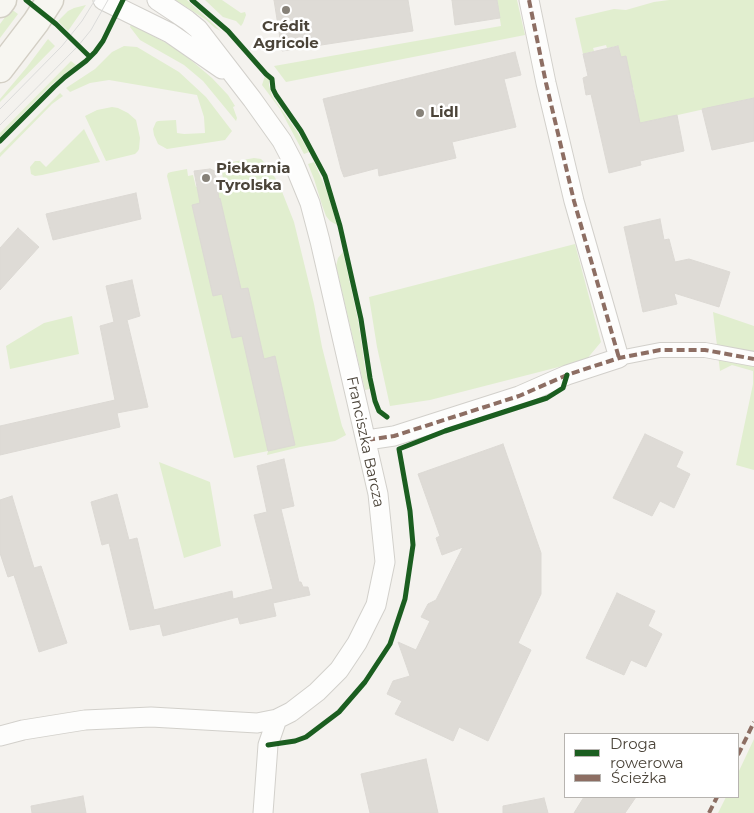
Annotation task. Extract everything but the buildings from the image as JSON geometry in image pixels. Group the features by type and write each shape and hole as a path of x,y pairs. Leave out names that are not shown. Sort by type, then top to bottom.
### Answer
{"main road":[{"path":"0,4 3,0"},
{"path":"0,69 36,22 50,0"}],"street":[{"name":"Franciszka Barcza","path":"103,0 170,33 238,80"},
{"name":"Franciszka Barcza","path":"0,736 85,720 151,717 257,723 277,718 291,712 317,692 339,670 357,644 376,605 385,562 378,494 367,440 310,203 302,181 282,141 238,80 198,29 157,0"},
{"path":"529,0 546,83 574,201 618,358"},
{"path":"367,440 394,436 520,396 567,376 618,358 660,350 705,350 754,359"},
{"path":"263,813 268,745 277,718"}],"green space":[{"path":"175,0 187,0 221,31 205,19"},
{"path":"205,0 222,0 241,13 245,12 246,15 243,23 241,26 236,21 223,17"},
{"path":"497,0 517,0 525,35 286,82 274,66 501,26"},
{"path":"669,0 754,0 754,98 633,125 635,97 633,87 628,88 618,46 607,48 606,45 593,48 594,51 583,54 575,18 614,9 626,10"},
{"path":"86,5 68,31 58,21 68,11"},
{"path":"11,9 18,14 0,38 0,24"},
{"path":"131,24 172,46 212,78 228,95 235,106 233,107 237,118 236,121 203,81 184,65 140,40 130,27"},
{"path":"48,39 55,46 0,102 0,99"},
{"path":"124,46 137,47 179,72 206,97 232,131 225,140 167,149 158,144 153,129 158,121 176,120 177,133 205,133 204,117 197,95 109,80 90,83 70,92 66,88 95,69 112,52"},
{"path":"71,61 76,65 51,85 0,137 0,133"},
{"path":"265,76 269,79 272,96 309,152 304,154 280,109 262,85"},
{"path":"60,93 63,96 52,104 0,157 0,153"},
{"path":"112,107 128,113 136,120 140,138 139,149 135,154 106,161 85,116 97,110"},
{"path":"84,129 100,162 42,175 35,176 31,174 30,167 35,161 40,161 46,167"},
{"path":"254,158 261,159 267,165 279,184 294,222 314,304 322,347 346,435 335,441 267,455 268,451 234,458 167,176 168,173 187,169 188,176 193,175 196,187 219,183 218,180 223,179 221,164"},
{"path":"314,162 327,191 337,225 326,216 308,164"},
{"path":"575,244 601,342 586,360 430,400 390,406 377,347 369,297"},
{"path":"343,252 358,320 370,389 365,390 336,266 338,258"},
{"path":"713,312 754,326 754,470 736,465 753,384 753,371 732,365 720,371"},
{"path":"72,316 79,354 10,369 6,346 44,323"},
{"path":"159,462 210,482 221,546 184,558"},
{"path":"754,739 754,813 718,813 726,798 739,798 739,771"}],"tram line":[{"path":"0,109 62,46 82,21 95,0"},
{"path":"0,125 78,46 91,30 108,0"}],"marked path":[{"path":"529,0 546,83 574,201 619,358"},
{"path":"367,440 394,436 519,396 567,375 619,358 660,350 705,350 754,359"},
{"path":"739,753 754,722"},
{"path":"709,813 716,798"}],"cycle path":[{"path":"26,0 56,24 90,57"},
{"path":"0,141 54,87 95,52 103,41 123,0"},
{"path":"192,0 228,31 272,79 276,95 301,131 325,176 340,226 361,319 375,401 379,411 387,417"},
{"path":"268,745 295,741 306,737 339,712 365,682 390,644 405,599 413,545 410,511 399,449 445,431 547,398 563,388 567,375"}],"place":[{"name":"Crédit Agricole","path":"286,10"},
{"name":"Lidl","path":"420,113"},
{"name":"Piekarnia Tyrolska","path":"206,178"}]}
